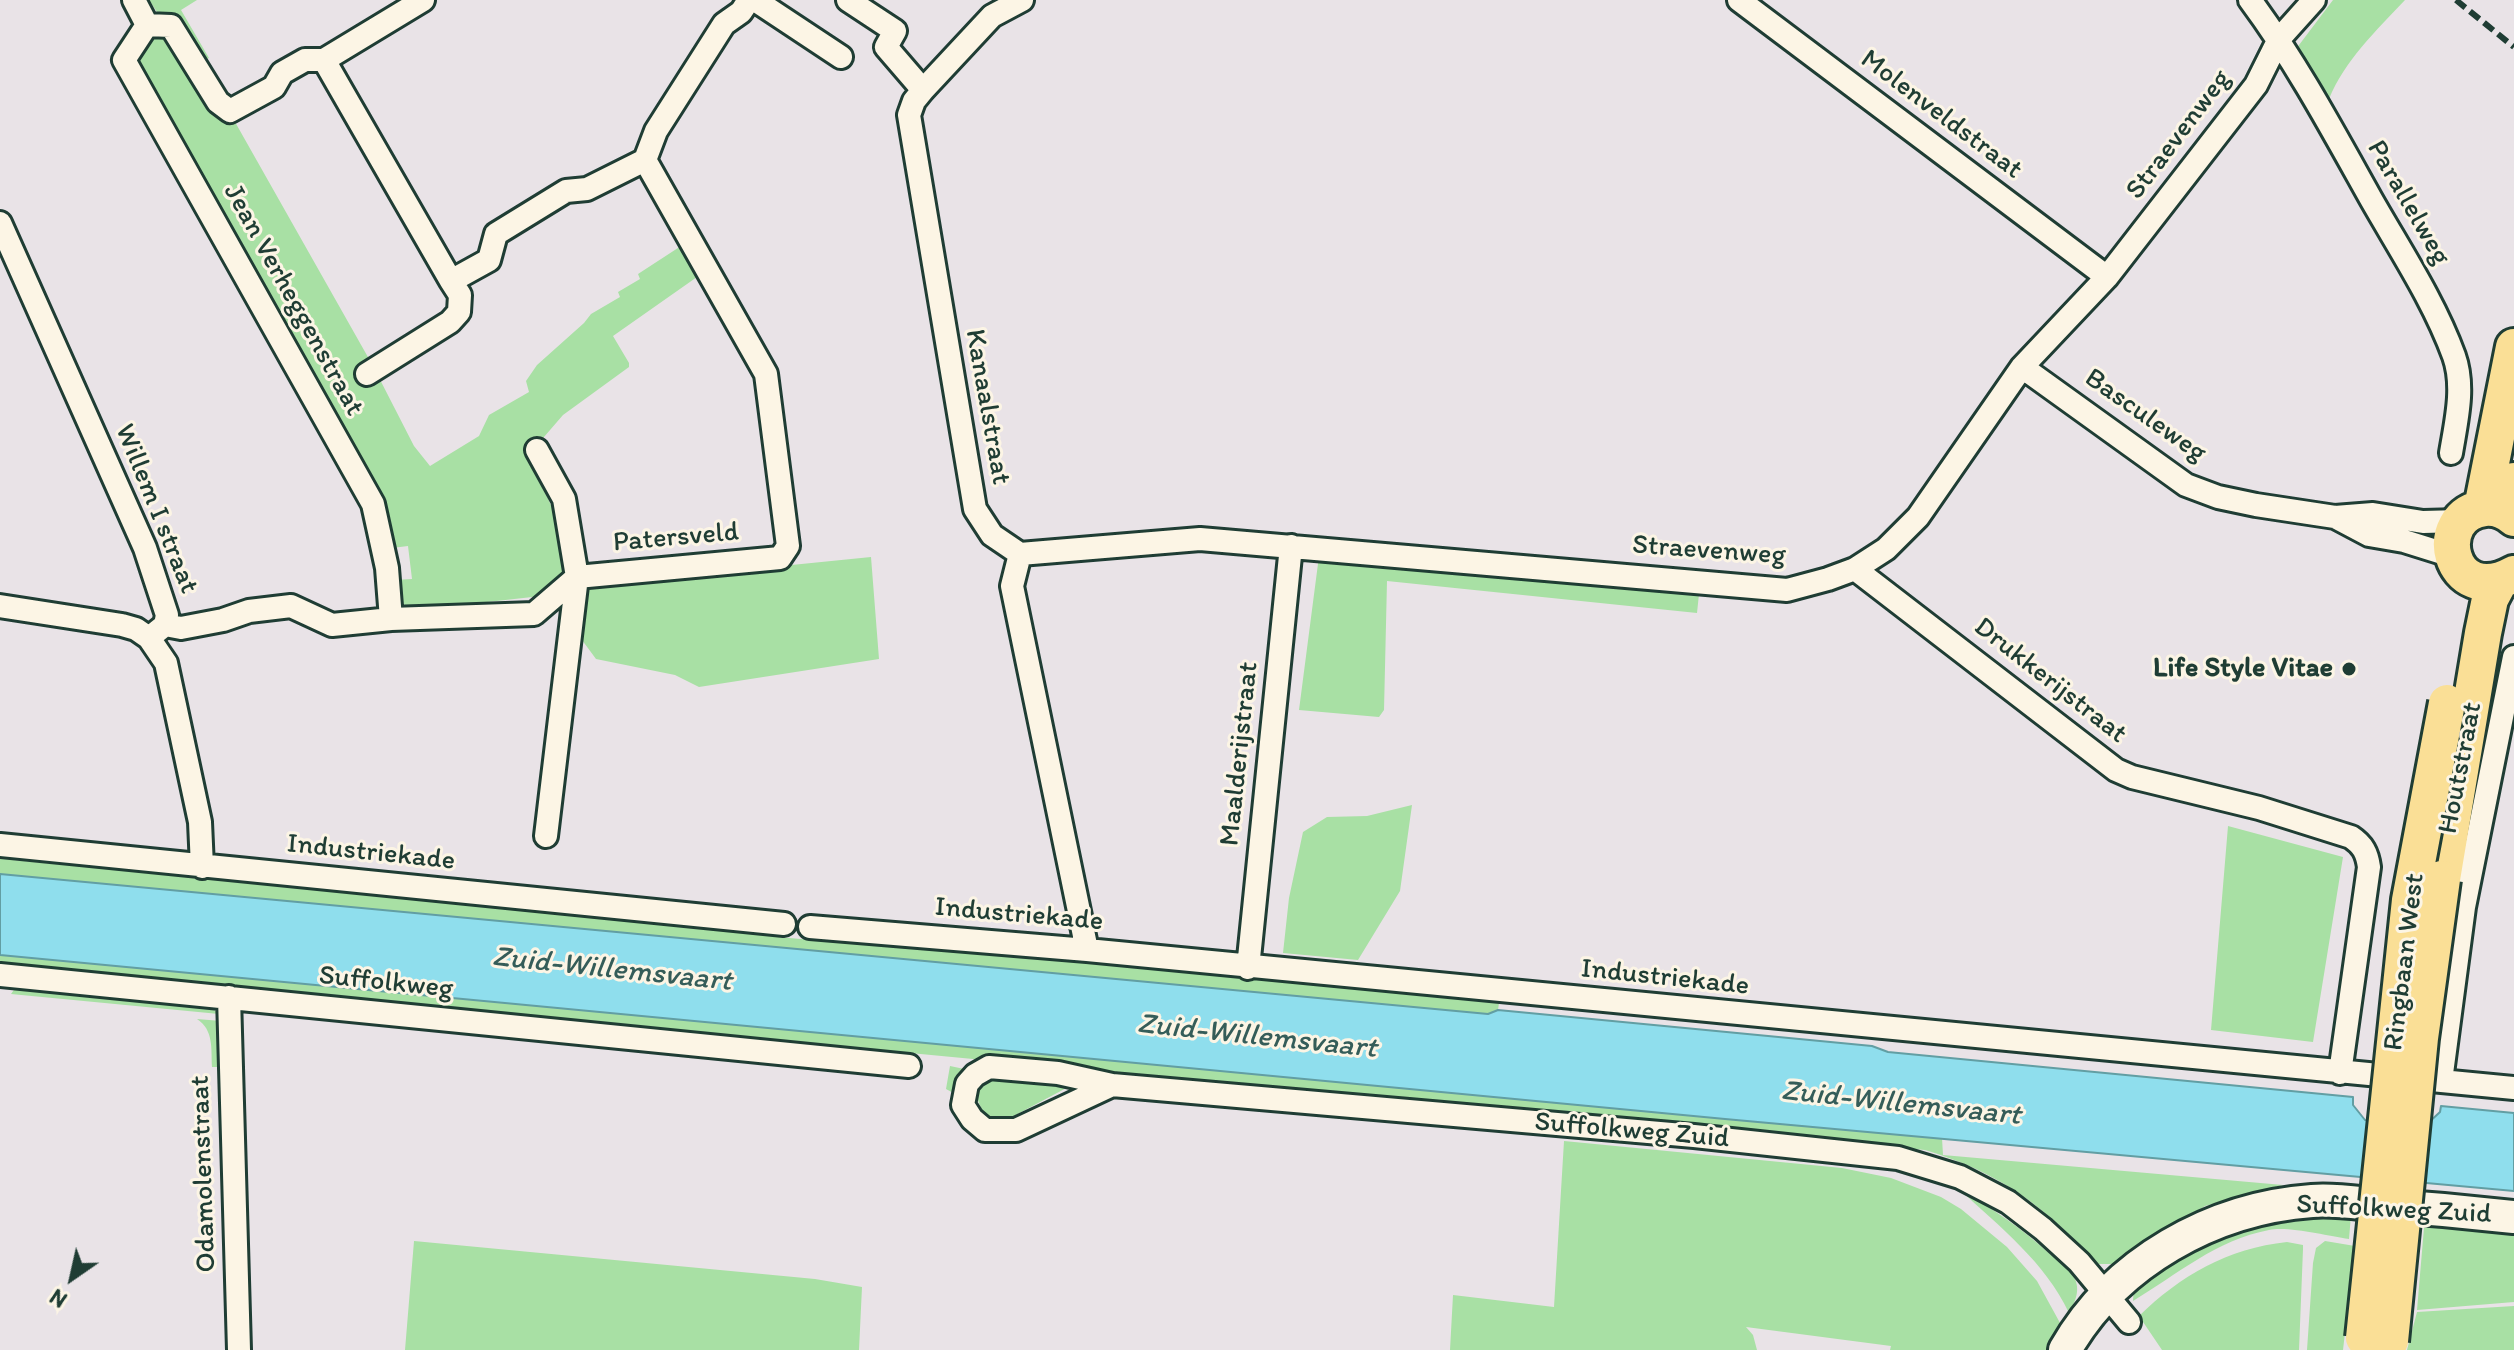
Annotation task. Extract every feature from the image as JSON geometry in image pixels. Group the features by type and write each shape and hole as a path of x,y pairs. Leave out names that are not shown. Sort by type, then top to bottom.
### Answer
{"main road":[{"path":"2496,508 2514,347"},
{"name":"Ringbaan West","path":"2377,1345 2442,879 2459,706 2483,572 2452,537 2496,508"},
{"name":"Suffolkweg Zuid","path":"2065,1350 2106,1295 2147,1261 2185,1237 2245,1212 2277,1205 2329,1201 2514,1217"}],"street":[{"path":"134,0 147,25 171,26 218,102 230,111 274,87 282,73 305,60 324,60 423,0"},
{"path":"451,281 489,260 496,234 566,191 587,189 645,160 656,131 724,24 752,0 841,57"},
{"path":"848,0 895,31 886,47 923,90 992,16 1022,0"},
{"name":"Molenveldstraat","path":"1739,0 2107,277"},
{"name":"Parallelweg","path":"2250,0 2279,39 2417,278 2454,358 2459,401 2451,453"},
{"name":"Straevenweg","path":"1020,554 1200,539 1787,590 1855,569 1886,549 1918,517 2022,367 2107,277 2256,85 2279,39 2314,0"},
{"name":"Jean Verheggenstraat","path":"147,25 124,60 373,504 387,568 391,619"},
{"path":"324,60 460,295 459,312 450,322 367,374"},
{"name":"Kanaalstraat","path":"923,90 914,101 909,115 912,141 975,509 992,535 1020,554"},
{"name":"Patersveld","path":"157,631 223,620 249,611 291,606 332,625 391,619 534,614 577,577 780,558 788,546 766,374 645,160"},
{"name":"Willem I straat","path":"0,223 145,548 167,615 157,631 200,822 202,867"},
{"name":"Basculeweg","path":"2022,367 2186,485 2218,497 2335,517 2373,514 2423,522 2496,508"},
{"path":"537,450 564,499 577,577 546,836"},
{"name":"Basculeweg","path":"2335,517 2369,535 2404,541 2483,572"},
{"name":"Maalderijstraat","path":"1248,968 1291,546"},
{"path":"1020,554 1012,586 1087,950"},
{"name":"Drukkerijstraat","path":"1855,569 2116,770 2132,777 2299,820 2351,837 2364,848 2369,867 2340,1073"},
{"path":"0,606 157,631"},
{"name":"Houtstraat","path":"2441,1081 2464,907 2514,657"},
{"name":"Industriekade","path":"0,845 784,924"},
{"name":"Industriekade","path":"810,927 1087,950 1248,968 2514,1088"},
{"name":"Suffolkweg","path":"1,981 229,997 909,1066"},
{"name":"Odamolenstraat","path":"229,997 239,1350"},
{"name":"Suffolkweg Zuid","path":"1112,1085 1016,1130 985,1130 972,1119 963,1105 967,1084 989,1067 1058,1073 1112,1085 1694,1136 1898,1158 1960,1177 2008,1202 2079,1262 2129,1322"}],"green space":[{"path":"149,0 197,0 181,10 209,58 202,61 175,20 157,12"},
{"path":"2333,0 2405,0 2352,59 2329,99 2296,49"},
{"path":"157,26 222,99 373,366 414,446 430,466 479,436 489,415 529,392 526,381 537,365 591,314 620,297 618,292 640,279 638,274 681,246 697,277 613,336 629,367 563,415 527,460 556,516 566,548 565,574 550,595 434,608 407,607 396,597 395,580 412,579 408,546 392,548 385,507 133,50"},
{"path":"1319,556 1699,594 1697,613 1387,581 1384,710 1379,717 1299,710"},
{"path":"871,557 879,659 699,687 675,675 596,659 582,640 581,597 593,585"},
{"path":"1412,805 1400,891 1358,960 1283,953 1289,898 1303,832 1327,817 1367,816"},
{"path":"2228,826 2343,857 2313,1042 2211,1030"},
{"path":"0,855 14,860 778,933 778,937 812,940 813,937 1499,1003 1498,1010 1488,1014 0,874"},
{"path":"0,955 1942,1138 1943,1155 2283,1185 2205,1206 2128,1258 2116,1264 2097,1264 2059,1225 2020,1194 1976,1169 1925,1150 0,966"},
{"path":"16,987 206,1003 219,1014 11,994"},
{"path":"197,1019 221,1021 223,1067 212,1067 209,1034"},
{"path":"950,1066 969,1070 957,1095 946,1089"},
{"path":"995,1080 1072,1085 1010,1118 998,1119 986,1116 977,1098 982,1085"},
{"path":"1564,1141 1842,1168 1891,1178 1941,1197 1961,1209 2007,1247 2037,1281 2065,1332 2054,1350 1890,1350 1891,1346 1746,1327 1753,1335 1757,1350 1450,1350 1453,1295 1554,1307"},
{"path":"1959,1189 2018,1228 2069,1271 2076,1282 2077,1291 2069,1313 2034,1261"},
{"path":"2351,1215 2349,1239 2287,1229 2250,1235 2198,1259 2133,1301 2134,1286 2190,1245 2267,1217"},
{"path":"2425,1216 2514,1227 2514,1302 2417,1310"},
{"path":"414,1241 815,1279 862,1287 859,1350 405,1350"},
{"path":"2325,1241 2355,1246 2343,1350 2307,1350 2313,1263 2316,1248"},
{"path":"2287,1242 2303,1245 2299,1350 2162,1350 2139,1316 2171,1288 2206,1266 2245,1250"},
{"path":"2514,1306 2514,1350 2407,1350 2417,1312"}],"water":[{"name":"Zuid-Willemsvaart","path":"0,874 1488,1014 1498,1010 1872,1046 1888,1052 2353,1097 2353,1105 2365,1120 2426,1125 2440,1112 2441,1106 2514,1113 2514,1191 0,955"}],"railway":[{"path":"2456,0 2514,47"}],"place":[{"name":"Life Style Vitae","path":"2349,669"}]}
